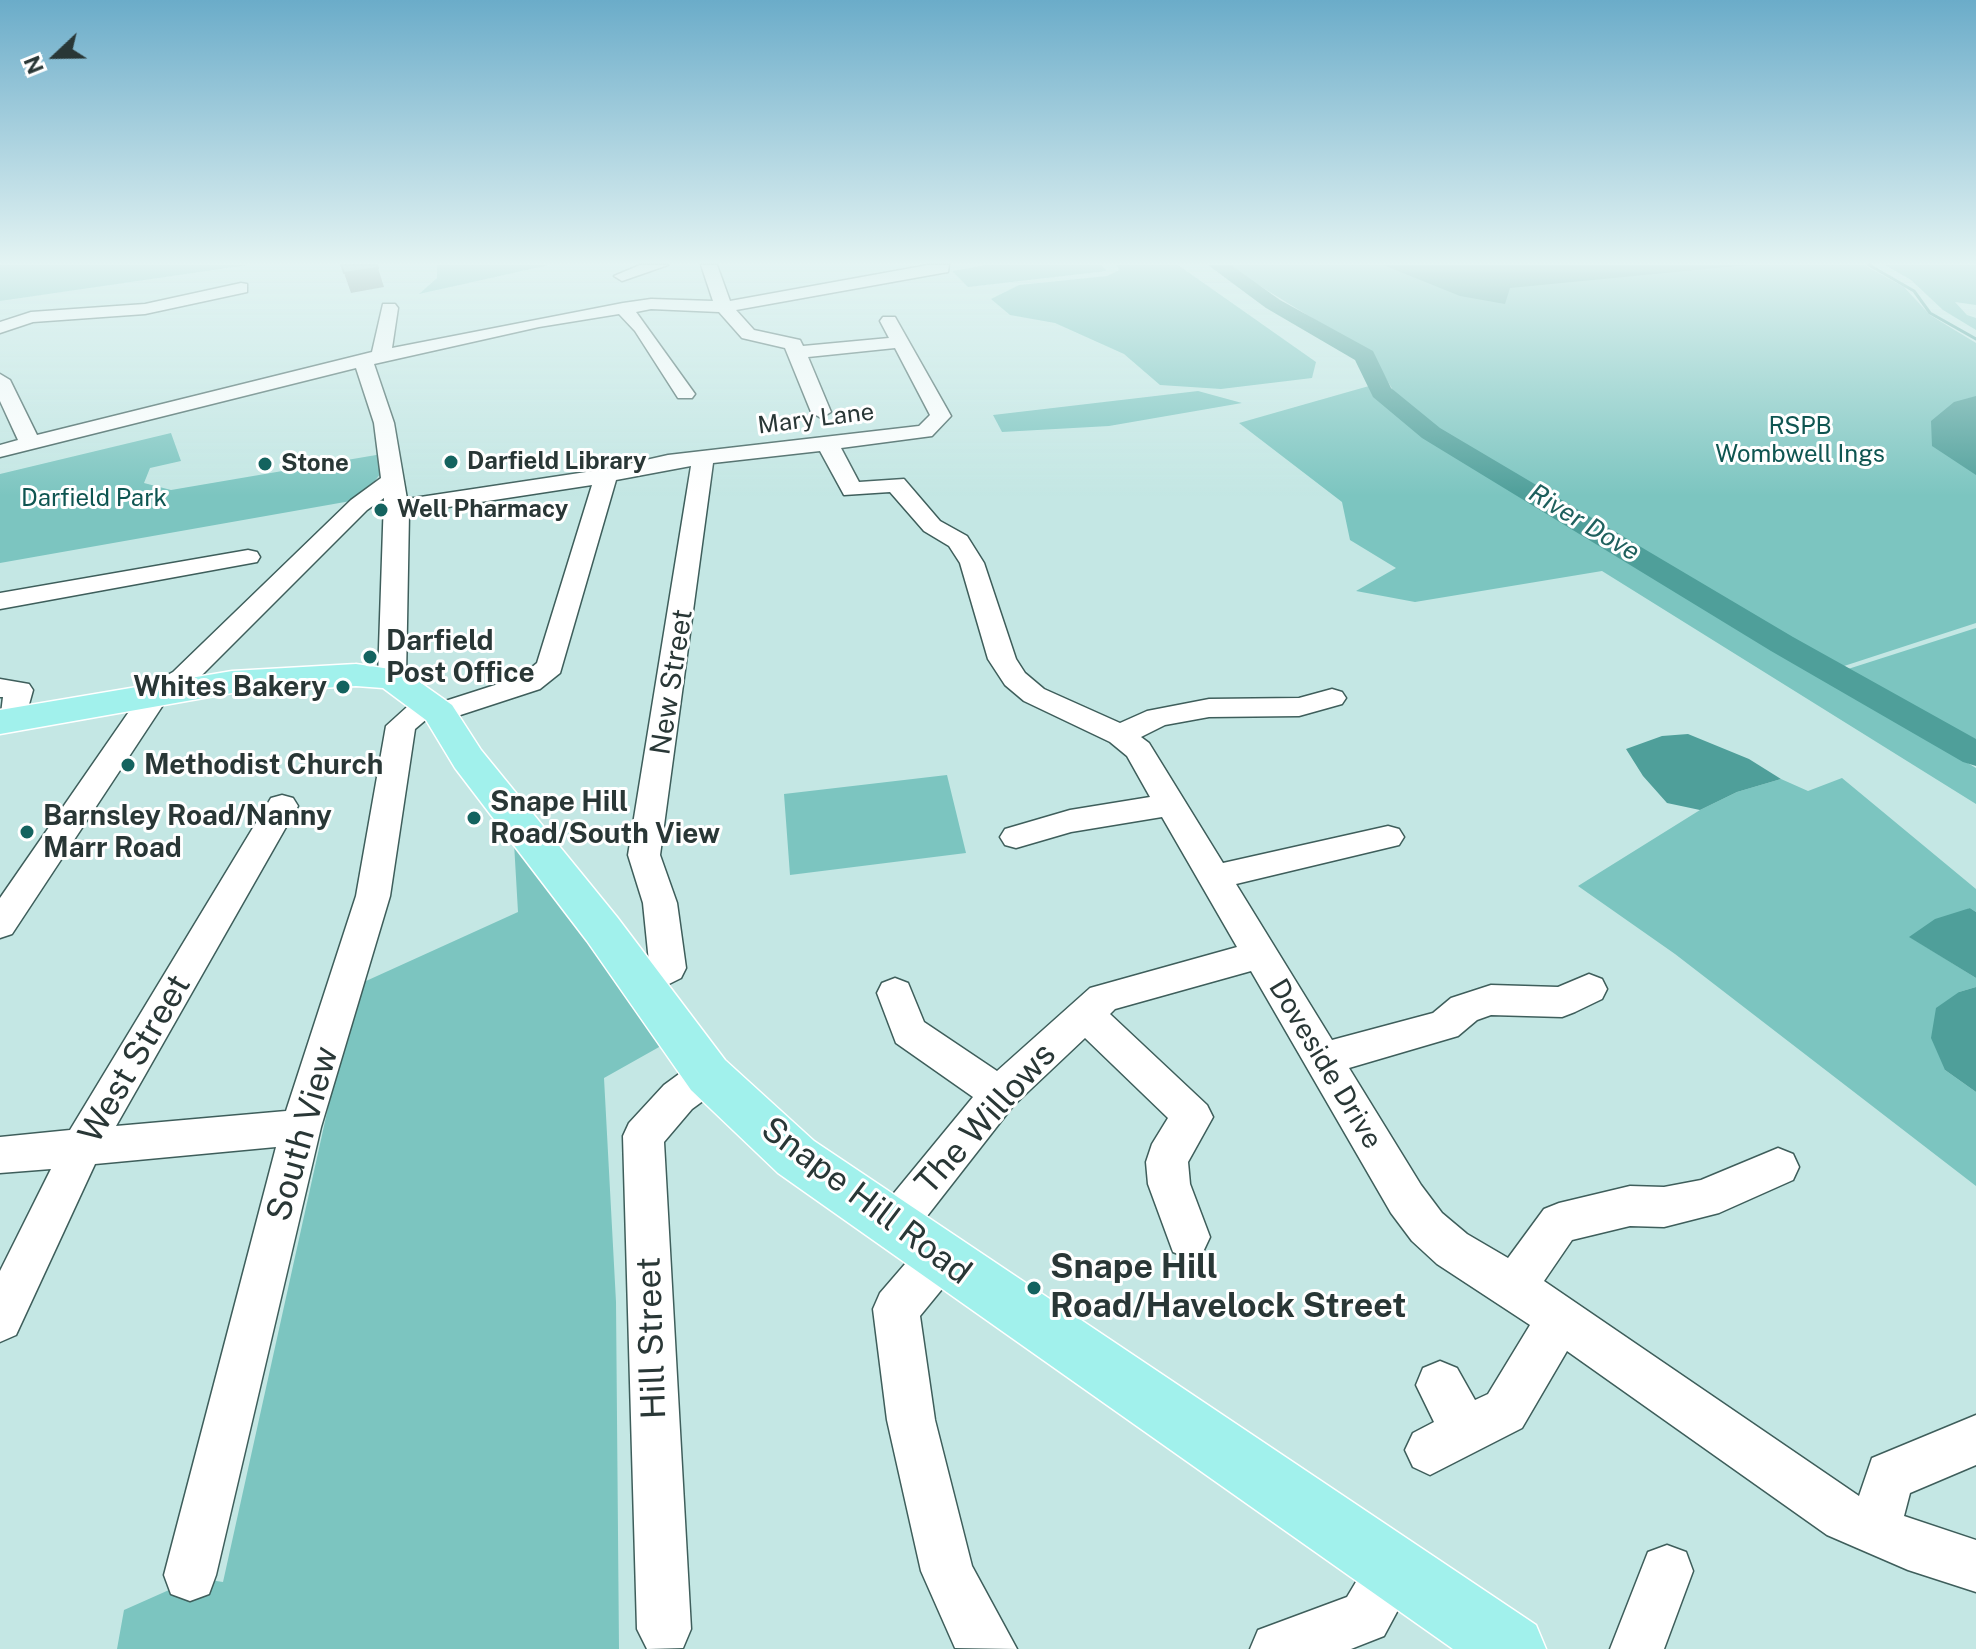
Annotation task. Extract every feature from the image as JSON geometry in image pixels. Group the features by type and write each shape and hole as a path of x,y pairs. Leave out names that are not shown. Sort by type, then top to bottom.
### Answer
{"main road":[{"path":"4,710 232,682 356,675 420,698"},
{"name":"Snape Hill Road","path":"420,698 708,1075 796,1157 1512,1649"}],"street":[{"path":"376,342 370,358 364,363 384,423 420,698 530,683 550,667 606,476"},
{"path":"0,451 445,342"},
{"path":"651,342 685,394"},
{"path":"788,342 798,352 824,427"},
{"path":"798,352 901,342"},
{"name":"Mary Lane","path":"397,508 606,476 668,462 703,459 824,427 925,432 941,416 901,342"},
{"path":"0,380 30,443"},
{"name":"Doveside Drive","path":"824,427 852,490 896,484 932,526 958,541 972,563 1002,659 1015,679 1034,695 1120,735 1138,750 1406,1199 1427,1227 1452,1249 1514,1287 1845,1517 1908,1544 1976,1566"},
{"name":"New Street","path":"641,984 668,968 660,903 644,855 703,459"},
{"path":"0,925 141,720 156,693 183,678 359,505 391,482"},
{"path":"0,601 248,557"},
{"name":"South View","path":"190,1575 301,1127 373,896 401,726 420,698"},
{"path":"1120,735 1157,717 1209,708 1299,707 1332,698"},
{"path":"1016,837 1066,810 1170,805"},
{"name":"West Street","path":"0,1319 83,1146 282,806"},
{"path":"1216,877 1388,837"},
{"name":"The Willows","path":"895,1224 999,1094 1103,998 1259,955"},
{"path":"1323,1059 1445,1025 1464,1009 1491,1000 1562,1002 1589,989"},
{"path":"895,993 909,1032 999,1094"},
{"path":"1085,1014 1193,1117 1172,1144 1167,1162 1169,1184 1188,1237"},
{"name":"Hill Street","path":"664,1629 643,1136 678,1097 708,1075"},
{"path":"0,1155 301,1127"},
{"path":"1514,1287 1559,1223 1630,1206 1664,1207 1704,1199 1778,1167"},
{"path":"940,1257 896,1309 911,1420 947,1571 974,1629 990,1649"},
{"path":"1440,1385 1448,1440 1505,1411 1560,1319"},
{"path":"1874,1529 1890,1476 1976,1440"},
{"path":"1277,1649 1365,1617 1394,1569"},
{"path":"1637,1649 1667,1571"}],"green space":[{"path":"1097,342 1287,342 1316,362 1312,378 1221,389 1160,385 1124,354"},
{"name":"RSPB Wombwell Ings","path":"1351,342 1974,342 1976,623 1841,667 1423,419 1394,392 1372,355"},
{"path":"1369,386 1417,432 1976,768 1976,804 1602,571 1415,602 1356,591 1396,568 1350,540 1342,502 1239,423"},
{"path":"1198,391 1242,403 1109,426 1002,432 993,415"},
{"name":"Darfield Park","path":"171,433 181,461 150,468 144,483 171,490 382,454 380,474 362,499 0,563 0,474"},
{"path":"1976,628 1976,742 1848,669"},
{"path":"947,775 966,853 790,875 784,794"},
{"path":"1842,778 1976,889 1976,912 1970,908 1910,937 1976,978 1976,987 1959,992 1945,1070 1976,1092 1976,1186 1675,954 1578,886 1700,810 1737,792 1781,779 1808,791"},
{"path":"514,843 668,1042 604,1078 616,1302 619,1649 117,1649 124,1610 196,1578 223,1582 355,986 518,912"}],"shaded area":[{"path":"1976,396 1976,475 1932,446 1931,421 1954,402"},
{"path":"1688,734 1749,759 1781,779 1737,792 1700,810 1667,803 1643,776 1626,749 1662,736"},
{"path":"1970,908 1976,912 1976,978 1909,937 1935,919"},
{"path":"1976,987 1976,1092 1945,1070 1931,1038 1936,1008 1959,992"}],"waterway":[{"name":"River Dove","path":"1340,342 1365,356 1381,392 1431,433 1782,644 1976,754"}],"place":[{"name":"Darfield Library","path":"451,462"},
{"name":"Stone","path":"265,464"},
{"name":"Well Pharmacy","path":"381,510"},
{"name":"Darfield Post Office","path":"370,657"},
{"name":"Whites Bakery","path":"343,687"},
{"name":"Methodist Church","path":"128,765"},
{"name":"Snape Hill Road/South View","path":"474,818"},
{"name":"Barnsley Road/Nanny Marr Road","path":"27,832"},
{"name":"Snape Hill Road/Havelock Street","path":"1034,1288"}]}
